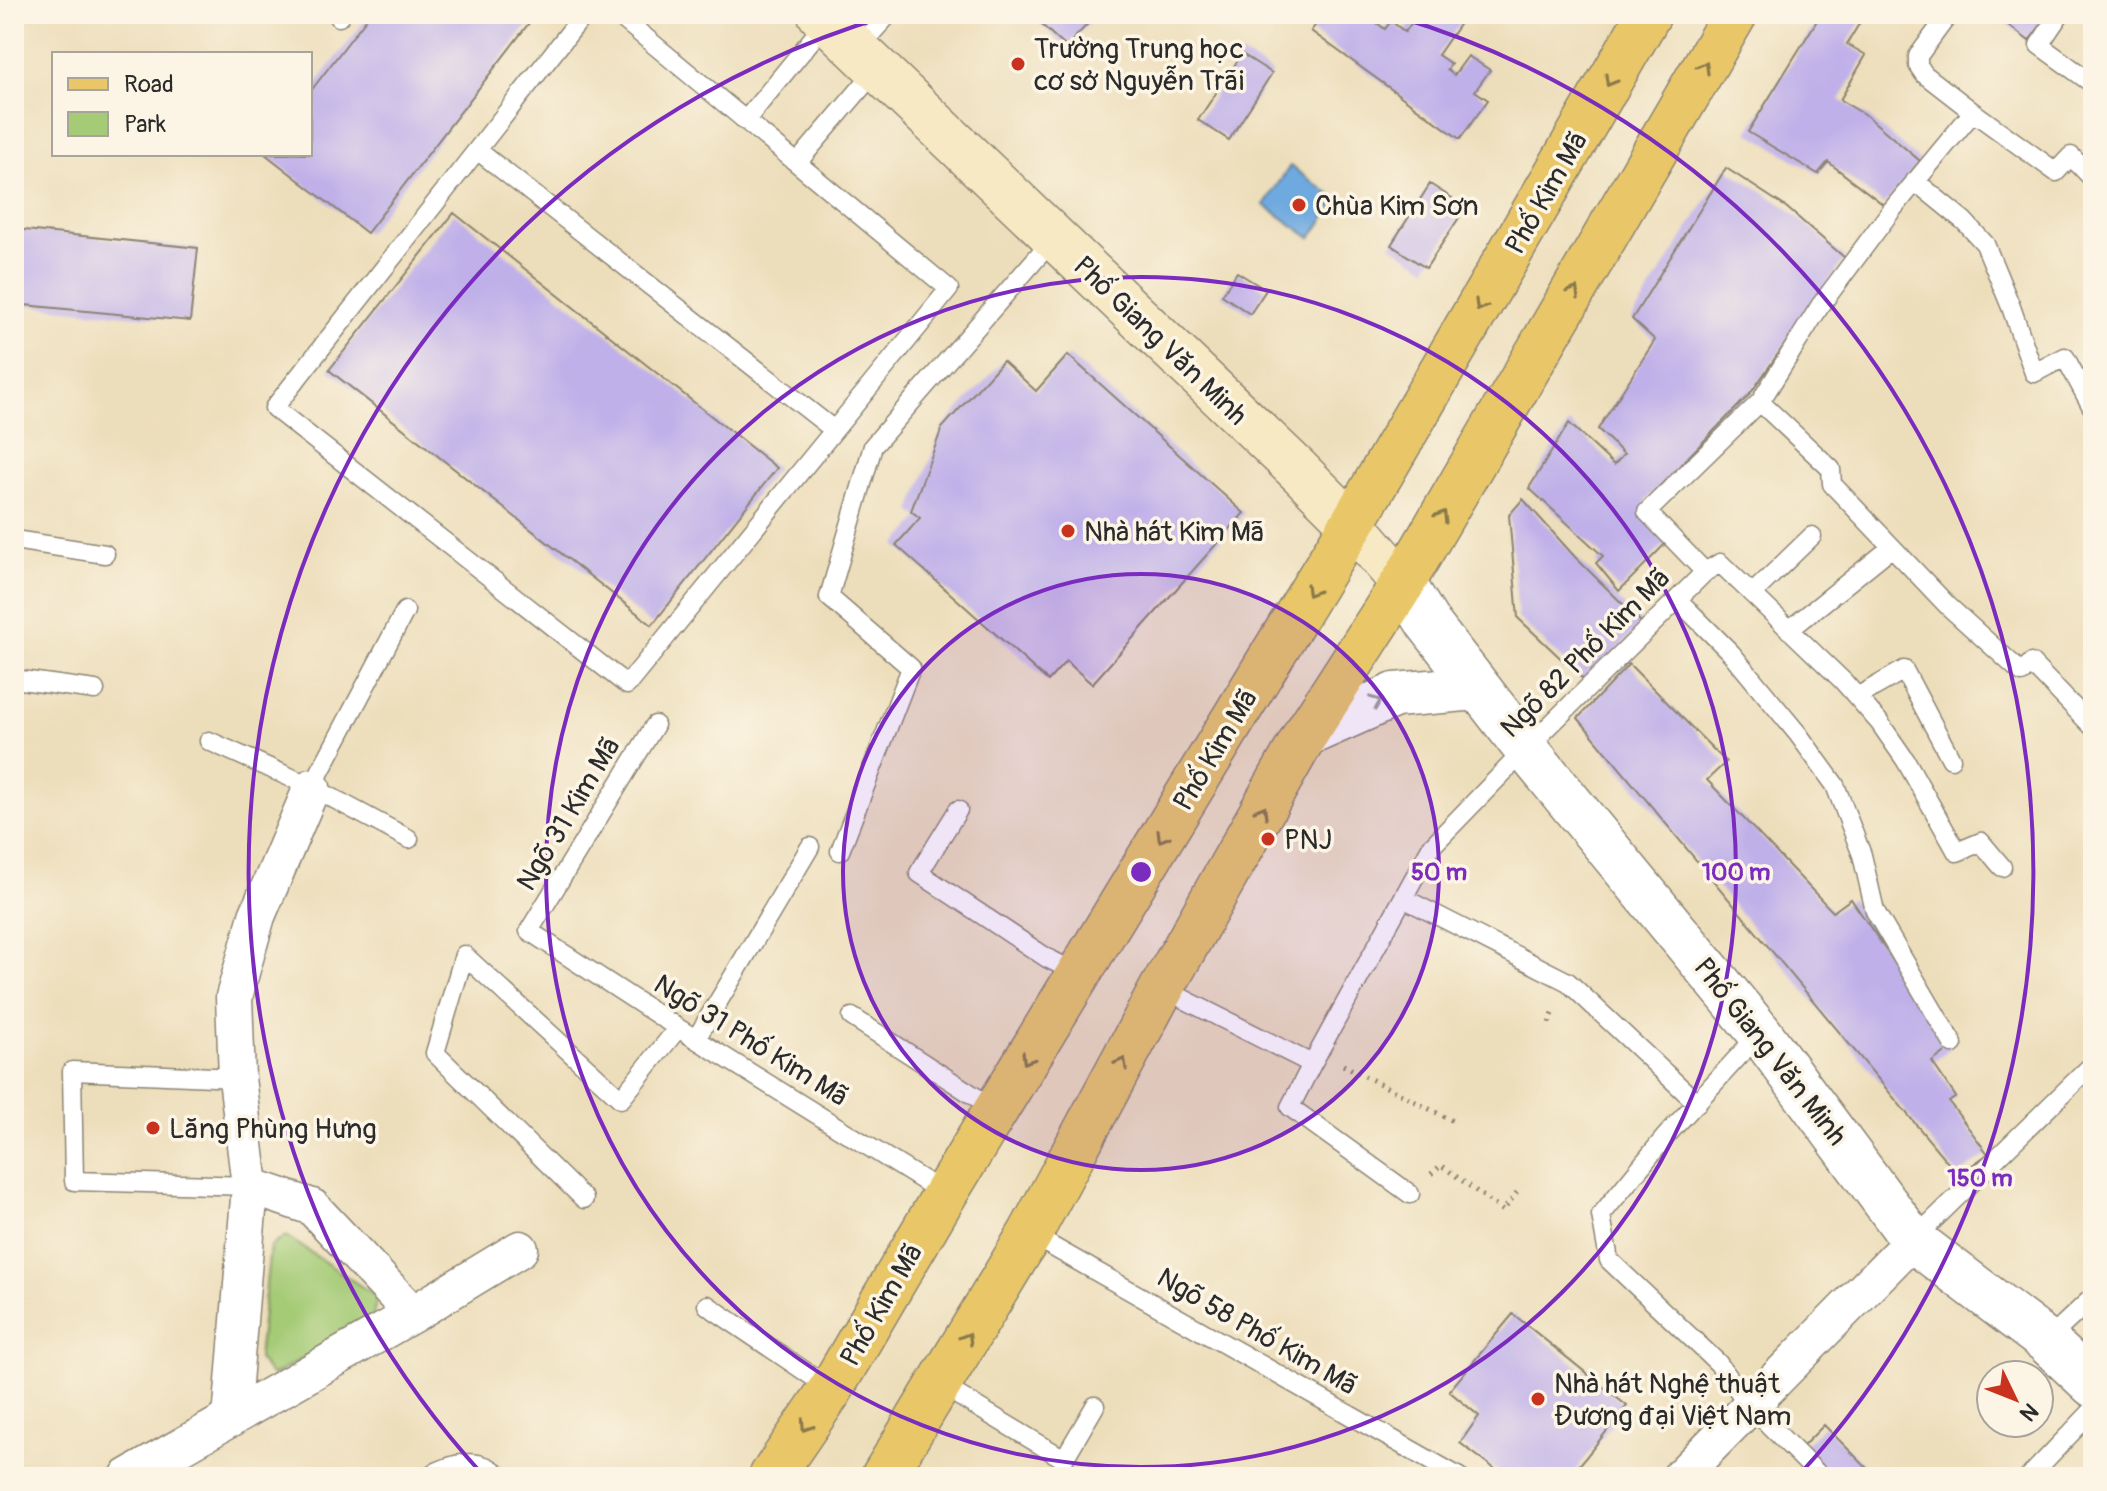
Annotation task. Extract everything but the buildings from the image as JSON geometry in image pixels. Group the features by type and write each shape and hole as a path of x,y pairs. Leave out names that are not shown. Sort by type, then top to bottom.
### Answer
{"main road":[{"name":"Phố Kim Mã","path":"771,1477 831,1389 945,1194 1352,524 1649,14"},
{"path":"883,1477 1030,1234 1162,988 1305,735 1403,583 1735,14"},
{"name":"Phố Giang Văn Minh","path":"845,38 1352,524 1403,583"}],"street":[{"name":"Phố Giang Văn Minh","path":"1403,583 1428,623 1477,688 1760,1033 1913,1240 2046,1341 2093,1385"},
{"path":"1305,735 1395,695 1477,688"},
{"path":"231,1419 250,1186 237,1078 234,997 257,916 312,787"},
{"path":"250,1186 312,1207 413,1314"},
{"path":"1680,1477 1913,1240"},
{"path":"128,1477 520,1249"}],"lane":[{"path":"584,14 274,408 627,685 949,289 617,14"},
{"path":"745,121 845,38 889,14"},
{"path":"1949,14 1918,56 1918,65 1924,74 2056,172 2071,156 2093,179"},
{"path":"2060,14 2039,45 2093,84"},
{"path":"797,163 845,38"},
{"name":"Ngõ 82 Phố Kim Mã","path":"1410,1194 1290,1107 1315,1058 1431,847 1705,572 1647,512 1760,402 1820,306 1915,181 1973,112"},
{"path":"477,150 834,430"},
{"path":"1915,181 1964,221 1985,244 2034,373 2065,357 2093,409"},
{"path":"840,851 911,668 829,597 873,446 1054,238"},
{"path":"1760,402 1831,469 1832,484 1948,606 2022,673 2031,663 2093,727"},
{"path":"1752,594 1812,536"},
{"path":"14,540 105,554"},
{"path":"1789,630 1892,547"},
{"path":"1705,572 1720,563 1857,697 1906,761 1957,852 1981,842 2002,867"},
{"path":"1678,600 1731,653 1798,734 1835,785 1862,855 1875,911 1953,1044"},
{"path":"312,787 405,611"},
{"path":"1857,697 1904,670 1951,759"},
{"path":"14,679 95,690"},
{"name":"Ngõ 31 Kim Mã","path":"529,931 655,725"},
{"path":"209,741 312,787 409,839"},
{"path":"958,810 919,873 1047,958 1079,974"},
{"path":"696,1039 810,847"},
{"path":"1403,898 1568,982 1697,1103"},
{"name":"Ngõ 31 Phố Kim Mã","path":"529,931 945,1194"},
{"path":"584,1199 435,1053 464,955 621,1099 678,1028"},
{"path":"1162,988 1315,1058"},
{"path":"852,1017 996,1110"},
{"path":"1760,1033 1666,1136 1601,1215 1609,1260 1718,1363 1749,1405 1821,1477"},
{"path":"1913,1240 2093,1064"},
{"path":"237,1078 72,1071 74,1181 250,1186"},
{"name":"Ngõ 58 Phố Kim Mã","path":"1030,1234 1459,1477"},
{"path":"2046,1341 2093,1297"},
{"path":"707,1305 831,1389"},
{"path":"939,1384 1064,1459 1095,1406"},
{"path":"2029,1477 2093,1410"},
{"path":"427,1477 439,1470 469,1462 493,1468 501,1477"}],"path":[{"path":"1315,1058 1453,1121"},
{"path":"1410,1194 1441,1165 1503,1211 1517,1192"}],"green space":[{"path":"286,1236 377,1297 372,1319 272,1376 258,1359 270,1247"}],"water":[{"path":"1290,166 1337,199 1311,238 1264,205"}],"place":[{"name":"Trường Trung học cơ sở Nguyễn Trãi","path":"1018,64"},
{"name":"Chùa Kim Sơn","path":"1299,205"},
{"name":"Nhà hát Kim Mã","path":"1068,531"},
{"name":"PNJ","path":"1268,839"},
{"name":"Lăng Phùng Hưng","path":"153,1128"},
{"name":"Nhà hát Nghệ thuật Đương đại Việt Nam","path":"1538,1399"}]}
